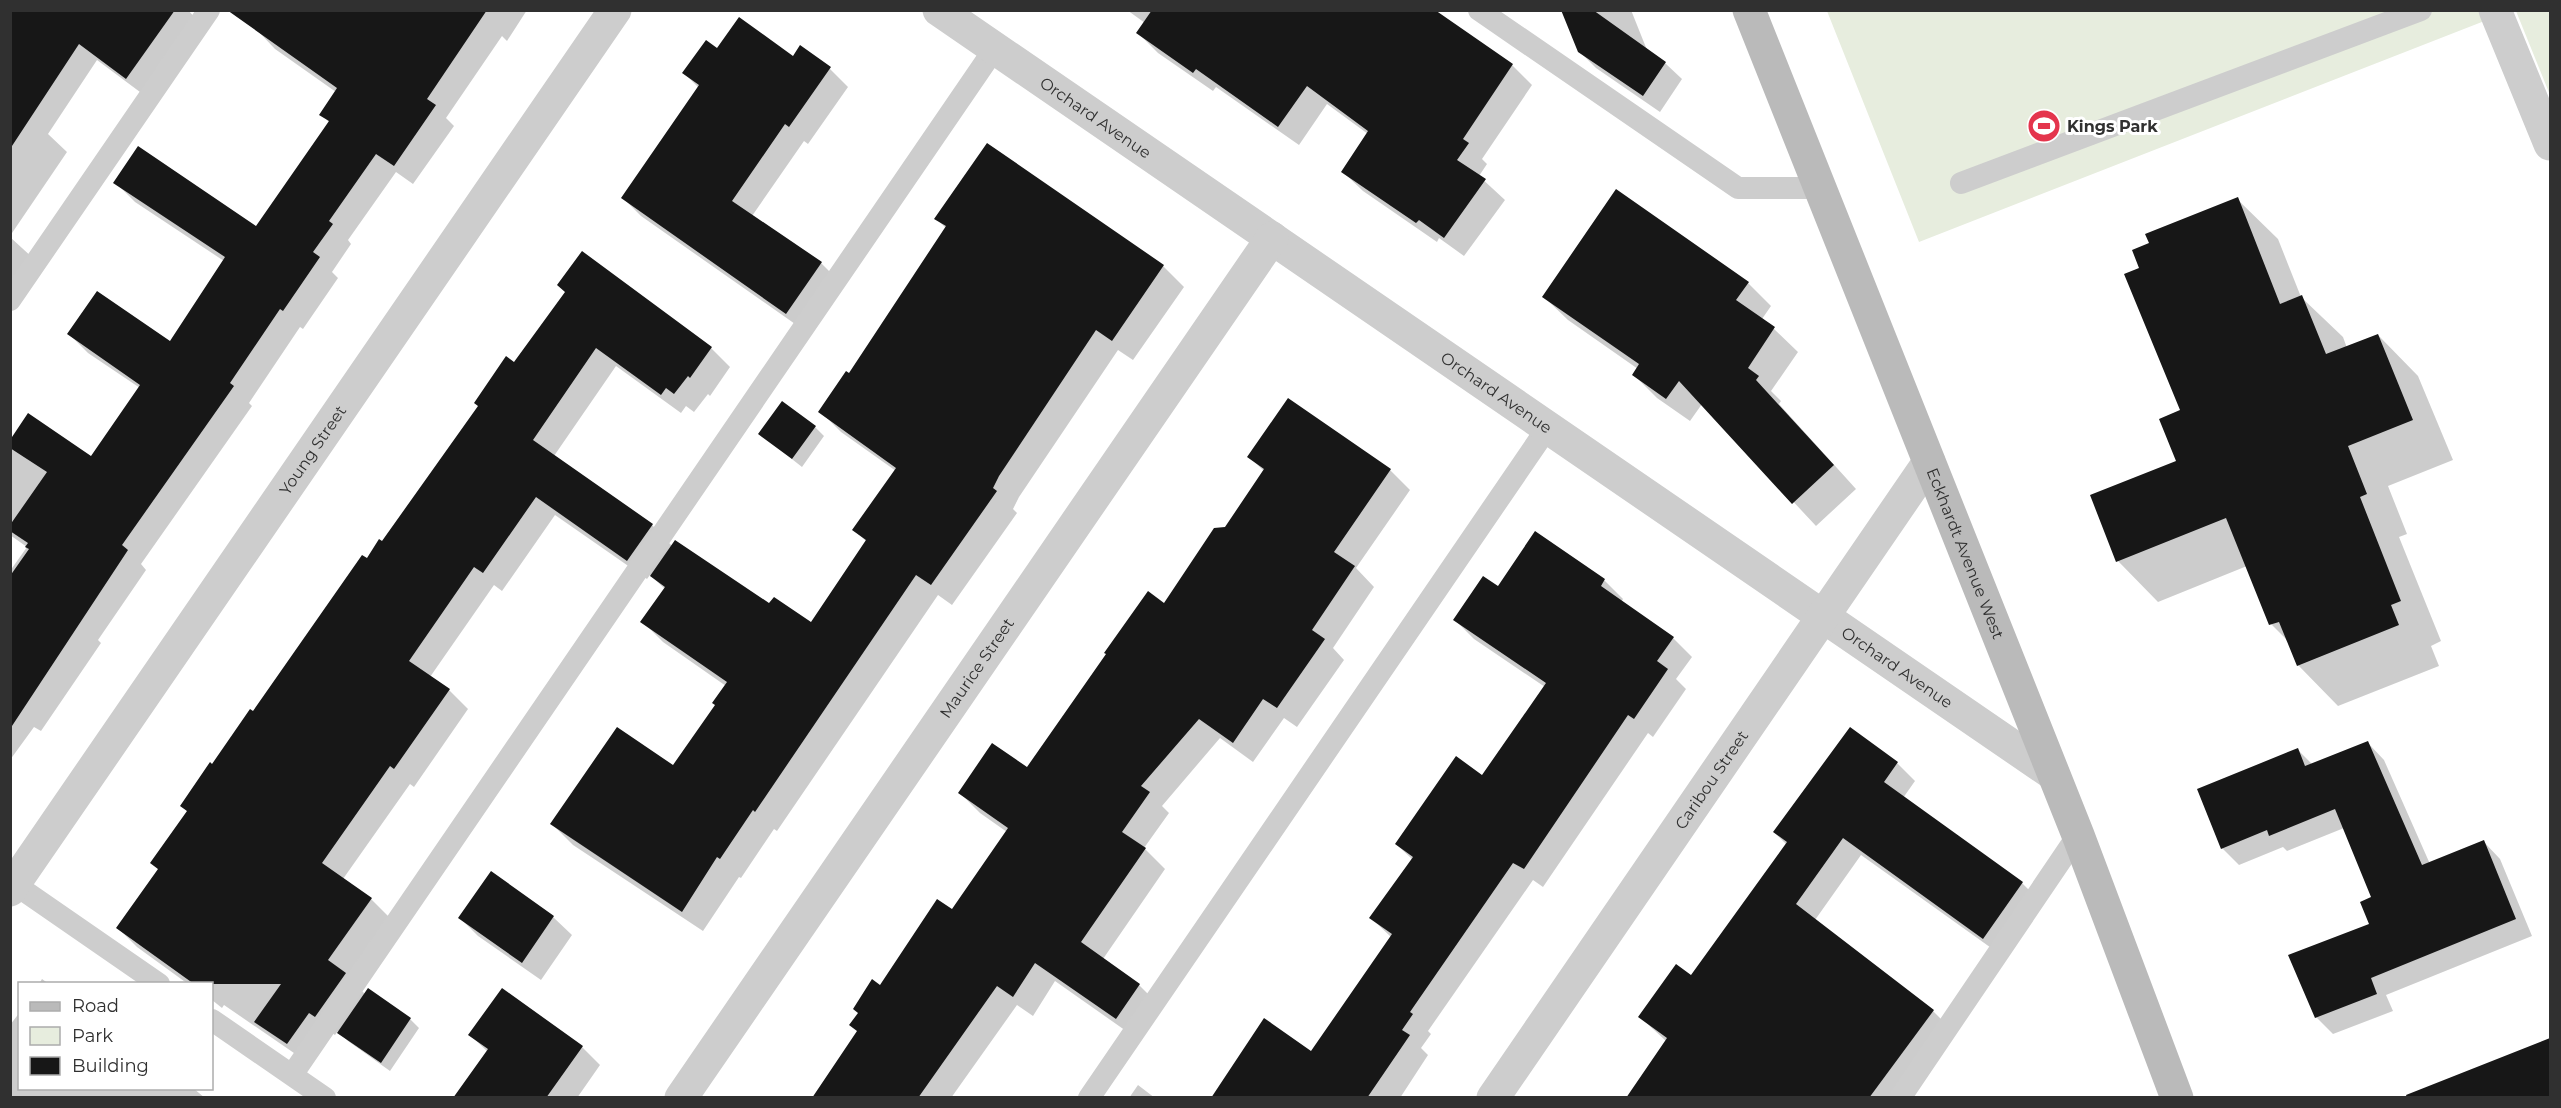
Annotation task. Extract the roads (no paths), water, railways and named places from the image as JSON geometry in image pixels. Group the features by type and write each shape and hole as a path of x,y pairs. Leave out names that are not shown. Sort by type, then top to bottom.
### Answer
{"main road":[{"name":"Eckhardt Avenue West","path":"1749,10 2078,835 2177,1098"}],"street":[{"name":"Young Street","path":"12,885 615,10"},
{"name":"Orchard Avenue","path":"939,10 2053,774"},
{"path":"2495,10 2550,144"},
{"name":"Maurice Street","path":"681,1098 1272,238"},
{"name":"Caribou Street","path":"1493,1098 1929,462"}],"lane":[{"path":"10,300 209,10"},
{"path":"1479,10 1738,188 1820,188"},
{"path":"1962,183 2421,10"},
{"path":"292,1075 995,48"},
{"path":"1089,1098 1548,427"},
{"path":"1900,1098 2078,835"},
{"path":"12,885 156,982"},
{"path":"213,1021 325,1098"}],"place":[{"name":"Kings Park","path":"2044,126"}]}
